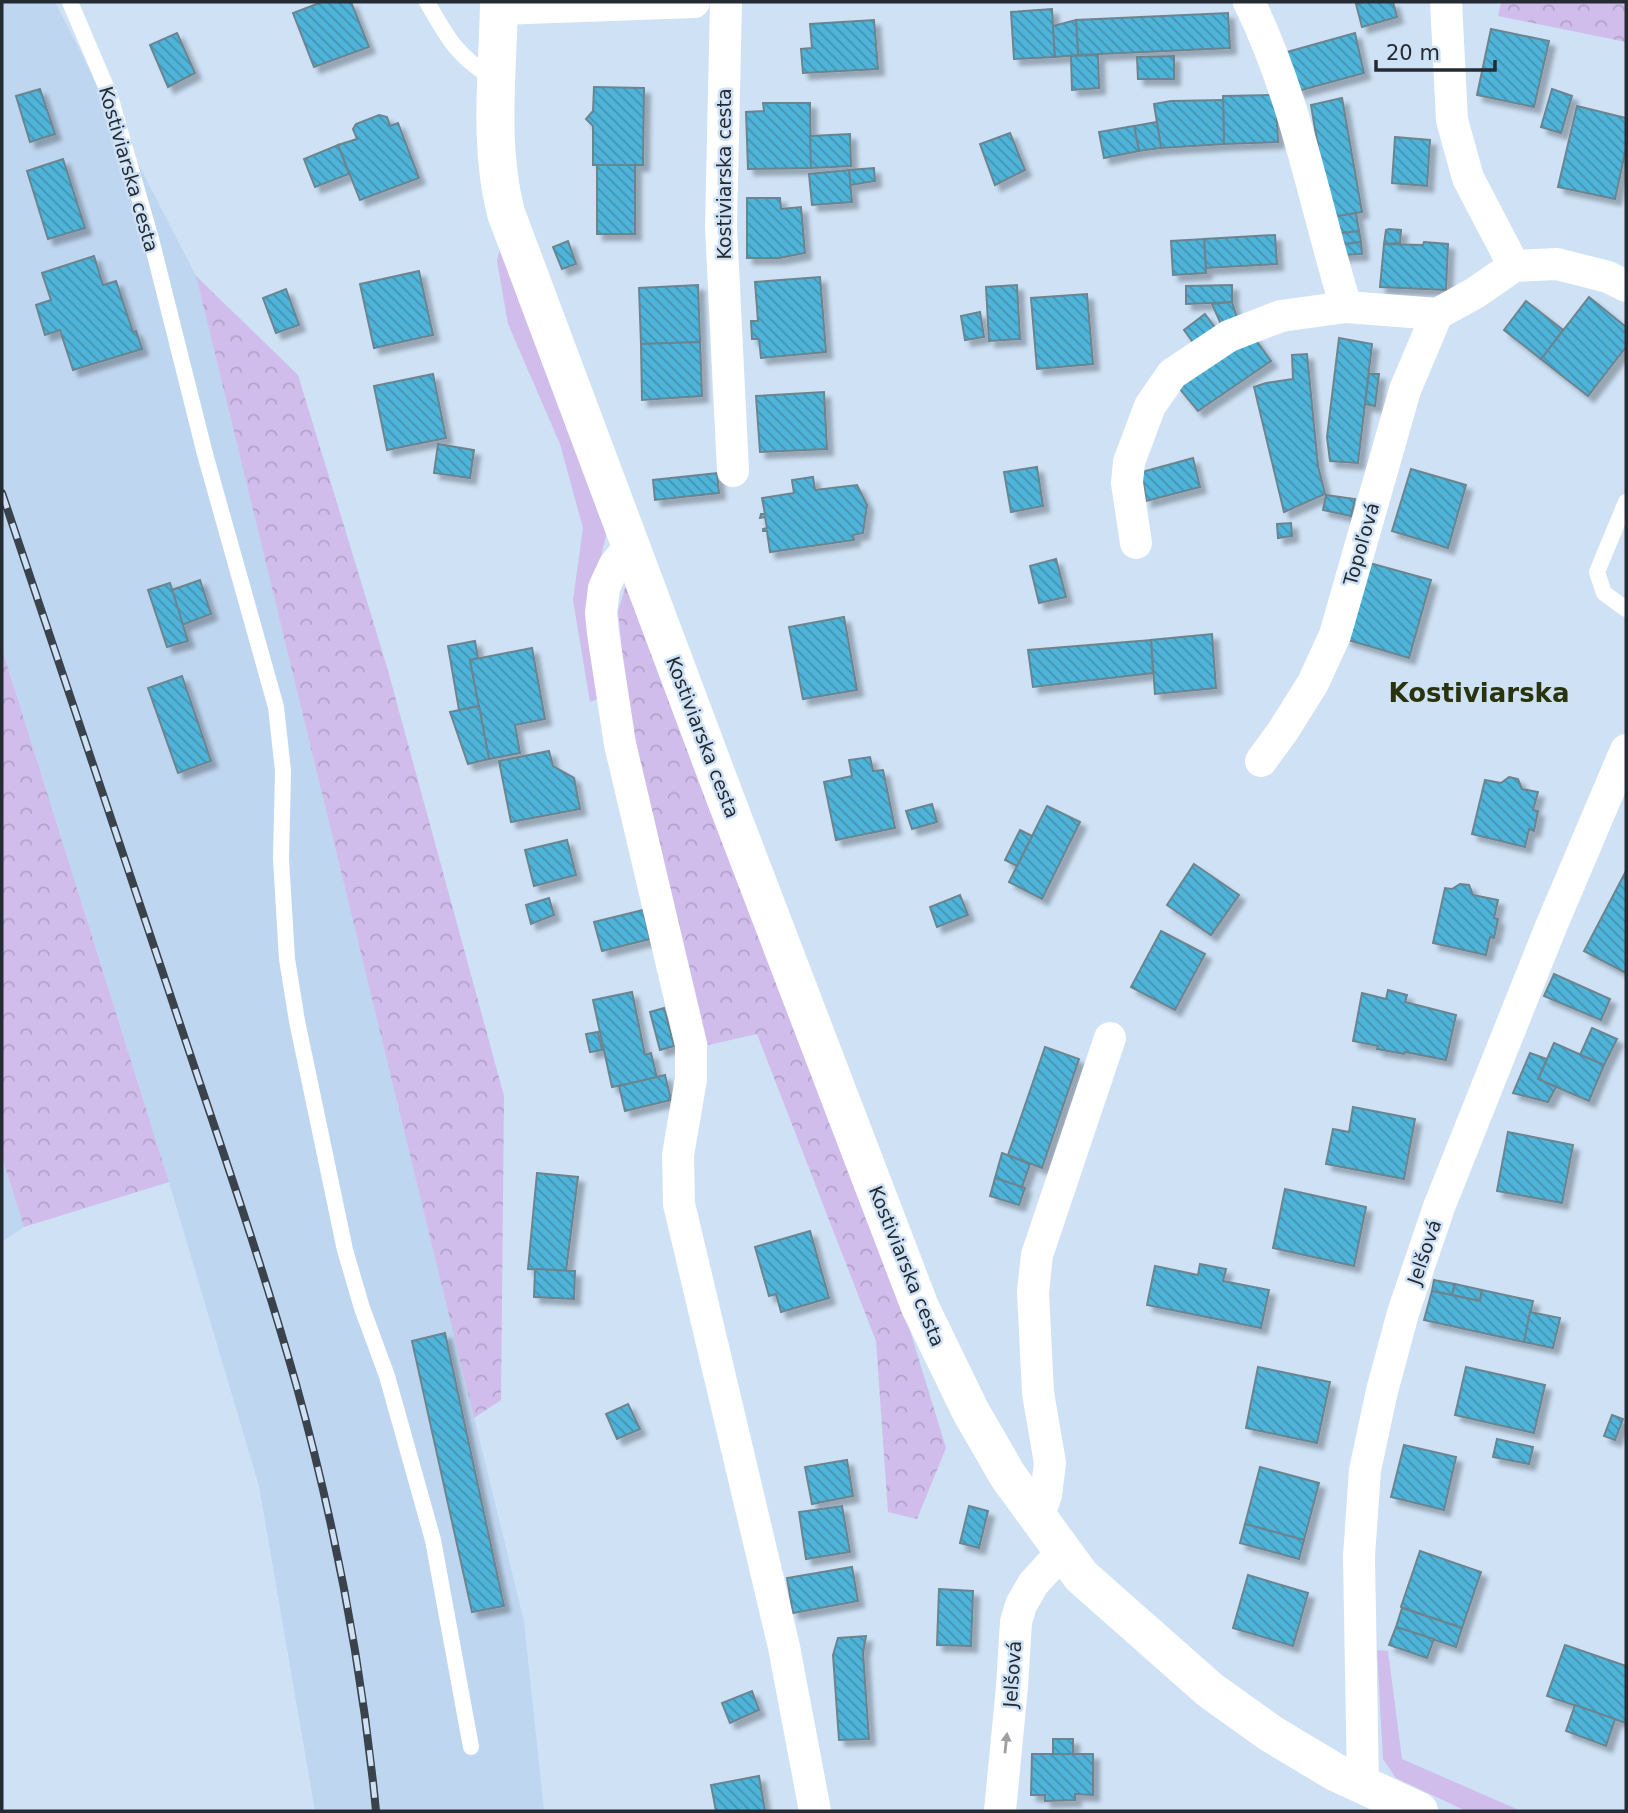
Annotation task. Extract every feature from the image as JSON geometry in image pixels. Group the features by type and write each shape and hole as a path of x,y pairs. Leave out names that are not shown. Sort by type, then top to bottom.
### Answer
{"street":[{"path":"499,6 694,2"},
{"name":"Kostiviarska cesta","path":"726,2 721,226 733,471"},
{"path":"1249,2 1283,82 1298,126 1325,239 1346,307"},
{"path":"1446,2 1452,120 1468,178 1514,266"},
{"name":"Kostiviarska cesta","path":"499,6 495,132 499,181 506,213 920,1307 971,1412 1008,1476 1081,1576 1210,1690 1270,1733 1388,1801"},
{"path":"1136,543 1128,482 1129,461 1150,406 1172,374 1229,336 1281,316 1346,307 1437,314 1475,293 1514,266 1557,264 1608,276 1626,286"},
{"name":"Topoľová","path":"1261,761 1313,683 1335,635 1405,390 1437,314"},
{"path":"631,545 614,566 604,588 601,612 620,744 691,1045 691,1079 678,1155 679,1204 784,1647 815,1811"},
{"name":"Jelšová","path":"1388,1801 1359,1556 1365,1470 1382,1391 1403,1313 1439,1207 1550,929 1626,750"},
{"path":"1038,1517 1046,1495 1050,1463 1038,1393 1033,1292 1038,1255 1110,1038"},
{"name":"Jelšová","path":"1000,1811 1016,1622 1021,1605 1033,1584 1063,1551"}],"lane":[{"name":"Kostiviarska cesta","path":"71,2 110,96 276,707 283,771 281,859 286,947 297,1021 345,1250 362,1308 387,1376 433,1540 471,1747"},
{"path":"427,2 449,41 471,65 496,80"},
{"path":"1626,502 1597,572 1604,593 1626,609"}],"shaded area":[{"path":"2,2 55,2 196,276 524,1622 544,1811 315,1811 259,1486 169,1182 2,649"},
{"path":"2,1159 24,1227 2,1242"}],"green space":[{"path":"1501,2 1626,2 1626,42 1498,16"},
{"path":"501,243 608,526 591,601 600,698 590,702 573,600 583,528 560,444 508,324 497,261"},
{"path":"196,276 298,375 387,667 504,1096 501,1400 474,1418"},
{"path":"628,578 885,1249 946,1448 917,1519 888,1512 876,1341 757,1034 708,1045 628,711 618,611"},
{"path":"2,649 169,1182 24,1227 2,1158"},
{"path":"1377,1650 1388,1651 1402,1759 1521,1811 1466,1811 1396,1778 1383,1759"}],"building":[{"path":"322,2 351,2 369,47 314,67 293,13"},
{"path":"1393,2 1397,17 1362,27 1356,4"},
{"path":"1052,9 1055,57 1014,59 1011,12"},
{"path":"1228,13 1230,48 1078,55 1076,20"},
{"path":"874,20 878,69 803,73 801,49 812,48 810,24"},
{"path":"1076,20 1078,55 1055,57 1053,26"},
{"path":"1491,29 1549,41 1534,107 1477,95"},
{"path":"177,33 195,73 168,87 150,45"},
{"path":"1355,33 1364,73 1298,91 1287,52"},
{"path":"1098,55 1099,88 1072,90 1071,56"},
{"path":"1174,56 1174,79 1138,79 1137,57"},
{"path":"594,87 644,88 643,165 593,165 593,126 586,119 593,111"},
{"path":"40,89 55,134 30,142 16,96"},
{"path":"1552,89 1572,96 1561,133 1541,127"},
{"path":"1276,95 1278,142 1224,144 1223,96"},
{"path":"1342,98 1362,212 1330,218 1311,105"},
{"path":"1223,100 1224,144 1161,148 1154,104"},
{"path":"763,103 810,103 811,168 748,169 746,112 764,111"},
{"path":"1577,106 1626,118 1626,148 1615,199 1558,187"},
{"path":"379,115 387,117 390,126 398,123 419,178 360,200 338,145 357,139 353,129 356,124"},
{"path":"1157,122 1161,148 1139,151 1134,126"},
{"path":"1134,126 1139,151 1104,158 1099,132"},
{"path":"1010,133 1025,170 995,185 980,144"},
{"path":"850,134 851,166 811,168 810,136"},
{"path":"1395,137 1430,140 1427,186 1392,183"},
{"path":"338,145 349,174 315,187 304,159"},
{"path":"63,159 85,228 48,239 27,171"},
{"path":"597,165 635,165 635,234 597,234"},
{"path":"874,168 875,181 850,185 849,170"},
{"path":"849,170 852,202 812,205 809,174"},
{"path":"747,198 780,198 781,209 801,207 805,253 779,258 747,258"},
{"path":"1356,213 1359,231 1335,234 1332,217"},
{"path":"1386,230 1401,230 1400,243 1384,244"},
{"path":"1359,231 1361,242 1337,245 1335,234"},
{"path":"1275,235 1277,264 1206,268 1204,239"},
{"path":"1204,239 1206,273 1173,275 1171,241"},
{"path":"568,241 576,264 562,269 553,247"},
{"path":"1361,242 1362,254 1341,255 1337,245"},
{"path":"1424,242 1448,244 1446,290 1380,287 1384,244 1423,245"},
{"path":"94,256 103,285 116,281 133,332 136,331 142,349 73,370 60,330 45,335 36,305 51,300 42,273"},
{"path":"419,271 433,335 374,348 360,284"},
{"path":"820,277 826,352 761,358 759,339 752,339 751,321 758,321 755,282"},
{"path":"698,285 700,342 641,344 639,288"},
{"path":"1017,285 1020,339 989,341 986,287"},
{"path":"1232,285 1232,302 1186,304 1186,286"},
{"path":"286,289 299,325 276,333 263,298"},
{"path":"1087,294 1093,364 1037,369 1031,298"},
{"path":"1589,297 1626,327 1626,347 1588,396 1541,359"},
{"path":"1526,301 1563,330 1541,359 1504,330"},
{"path":"1232,302 1237,318 1221,324 1212,304"},
{"path":"980,312 984,337 965,340 961,316"},
{"path":"1205,314 1216,329 1195,345 1184,330"},
{"path":"1253,336 1271,361 1198,411 1179,388"},
{"path":"1339,338 1372,344 1358,463 1330,461 1327,437"},
{"path":"700,342 702,396 642,400 641,344"},
{"path":"1307,354 1318,466 1325,494 1284,512 1254,387 1293,379 1292,355"},
{"path":"433,374 446,438 387,450 374,386"},
{"path":"1369,374 1379,374 1375,406 1365,404"},
{"path":"824,392 827,449 760,452 756,396"},
{"path":"438,444 474,450 470,478 434,473"},
{"path":"1193,458 1200,487 1146,501 1142,472"},
{"path":"1037,467 1043,506 1011,512 1004,472"},
{"path":"1411,469 1466,485 1448,548 1392,531"},
{"path":"717,473 719,493 655,500 653,480"},
{"path":"813,477 815,490 857,485 867,505 863,533 853,535 854,540 770,552 767,531 763,531 767,528 765,517 760,518 761,514 765,514 762,498 794,493 792,480"},
{"path":"1326,495 1355,499 1351,516 1323,510"},
{"path":"1291,523 1292,536 1278,538 1277,524"},
{"path":"1056,559 1066,597 1039,603 1030,566"},
{"path":"1366,562 1431,580 1409,658 1345,639"},
{"path":"200,580 211,614 182,625 172,590"},
{"path":"170,583 188,641 167,647 148,590"},
{"path":"844,617 857,690 803,699 789,627"},
{"path":"1212,634 1216,688 1155,694 1151,640"},
{"path":"1151,640 1153,673 1033,687 1028,650"},
{"path":"475,641 478,658 470,660 479,706 459,710 448,646"},
{"path":"532,648 545,719 515,725 520,753 489,759 470,660"},
{"path":"182,676 211,761 178,773 148,688"},
{"path":"479,706 489,759 468,764 450,712"},
{"path":"549,751 553,766 574,778 580,809 511,822 499,761"},
{"path":"870,757 873,771 883,770 895,828 836,840 824,782 852,776 849,760"},
{"path":"1509,777 1518,779 1522,789 1538,792 1533,810 1538,811 1534,831 1529,829 1525,847 1472,834 1485,780 1501,783"},
{"path":"932,804 937,822 912,829 906,811"},
{"path":"1047,806 1080,822 1042,899 1009,882"},
{"path":"1020,830 1032,836 1017,866 1005,860"},
{"path":"567,840 576,875 534,886 525,850"},
{"path":"1194,864 1239,895 1211,935 1167,905"},
{"path":"1626,871 1626,973 1584,951"},
{"path":"1460,884 1469,885 1473,895 1498,900 1494,938 1490,937 1486,955 1433,943 1445,888 1452,889"},
{"path":"960,895 968,915 937,927 930,907"},
{"path":"549,898 554,915 531,924 526,905"},
{"path":"643,910 650,939 602,951 594,922"},
{"path":"1161,931 1205,954 1175,1010 1131,987"},
{"path":"1554,974 1610,999 1601,1020 1544,996"},
{"path":"1388,990 1407,995 1405,1002 1456,1015 1446,1060 1377,1049 1378,1046 1353,1041 1362,993 1386,999"},
{"path":"632,992 645,1055 651,1053 657,1078 612,1087 593,1000"},
{"path":"664,1008 674,1046 660,1050 650,1012"},
{"path":"1592,1028 1617,1039 1604,1065 1580,1055"},
{"path":"598,1032 602,1050 590,1052 586,1034"},
{"path":"1554,1043 1604,1065 1589,1101 1538,1079"},
{"path":"1045,1047 1079,1059 1042,1168 1008,1155"},
{"path":"1530,1053 1547,1059 1538,1079 1556,1087 1548,1102 1513,1093"},
{"path":"665,1075 671,1100 625,1111 619,1086"},
{"path":"1353,1107 1415,1119 1404,1179 1326,1164 1333,1129 1349,1132"},
{"path":"1508,1132 1573,1145 1562,1203 1497,1191"},
{"path":"1002,1153 1030,1164 1022,1187 995,1178"},
{"path":"537,1173 578,1177 566,1271 528,1269"},
{"path":"995,1178 1025,1188 1019,1205 990,1196"},
{"path":"1285,1189 1366,1207 1354,1266 1273,1248"},
{"path":"810,1231 829,1298 781,1312 776,1294 769,1296 755,1247"},
{"path":"1200,1264 1226,1269 1223,1281 1269,1290 1261,1328 1147,1305 1155,1266 1198,1275"},
{"path":"535,1269 575,1271 574,1299 534,1297"},
{"path":"1434,1280 1455,1284 1452,1295 1432,1291"},
{"path":"1455,1284 1482,1290 1480,1301 1452,1295"},
{"path":"1482,1290 1533,1301 1524,1342 1424,1320 1432,1291 1480,1301"},
{"path":"1530,1312 1560,1318 1553,1348 1524,1342"},
{"path":"445,1333 504,1606 472,1612 412,1341"},
{"path":"1258,1367 1330,1382 1317,1443 1246,1428"},
{"path":"1466,1367 1545,1385 1534,1433 1455,1415"},
{"path":"628,1404 640,1429 617,1439 606,1414"},
{"path":"1612,1415 1623,1419 1615,1440 1604,1436"},
{"path":"1497,1439 1533,1447 1529,1464 1493,1457"},
{"path":"1404,1445 1456,1457 1444,1510 1391,1497"},
{"path":"847,1460 853,1496 812,1504 805,1467"},
{"path":"1260,1467 1319,1483 1304,1540 1245,1524"},
{"path":"842,1506 850,1552 806,1559 799,1512"},
{"path":"969,1506 988,1511 979,1548 960,1543"},
{"path":"1245,1524 1304,1540 1299,1559 1240,1543"},
{"path":"1420,1551 1481,1572 1462,1628 1401,1607"},
{"path":"852,1567 858,1601 793,1613 787,1578"},
{"path":"1248,1575 1308,1593 1293,1646 1233,1628"},
{"path":"939,1589 973,1591 971,1646 937,1645"},
{"path":"1402,1608 1462,1628 1456,1647 1396,1627"},
{"path":"1396,1627 1434,1639 1427,1658 1389,1645"},
{"path":"866,1636 863,1653 869,1739 839,1740 833,1655 838,1638"},
{"path":"1565,1645 1626,1666 1626,1723 1547,1696"},
{"path":"752,1691 759,1710 730,1723 722,1703"},
{"path":"1575,1705 1615,1719 1606,1746 1566,1731"},
{"path":"1053,1739 1073,1739 1073,1754 1053,1754"},
{"path":"1032,1754 1093,1754 1093,1795 1075,1794 1075,1800 1045,1801 1045,1795 1031,1795"},
{"path":"759,1776 765,1811 716,1811 711,1785"}],"railway":[{"path":"2,493 242,1210 296,1384 323,1490 345,1596 363,1703 376,1811"}],"district":[{"name":"Kostiviarska","path":"1479,693"}]}
